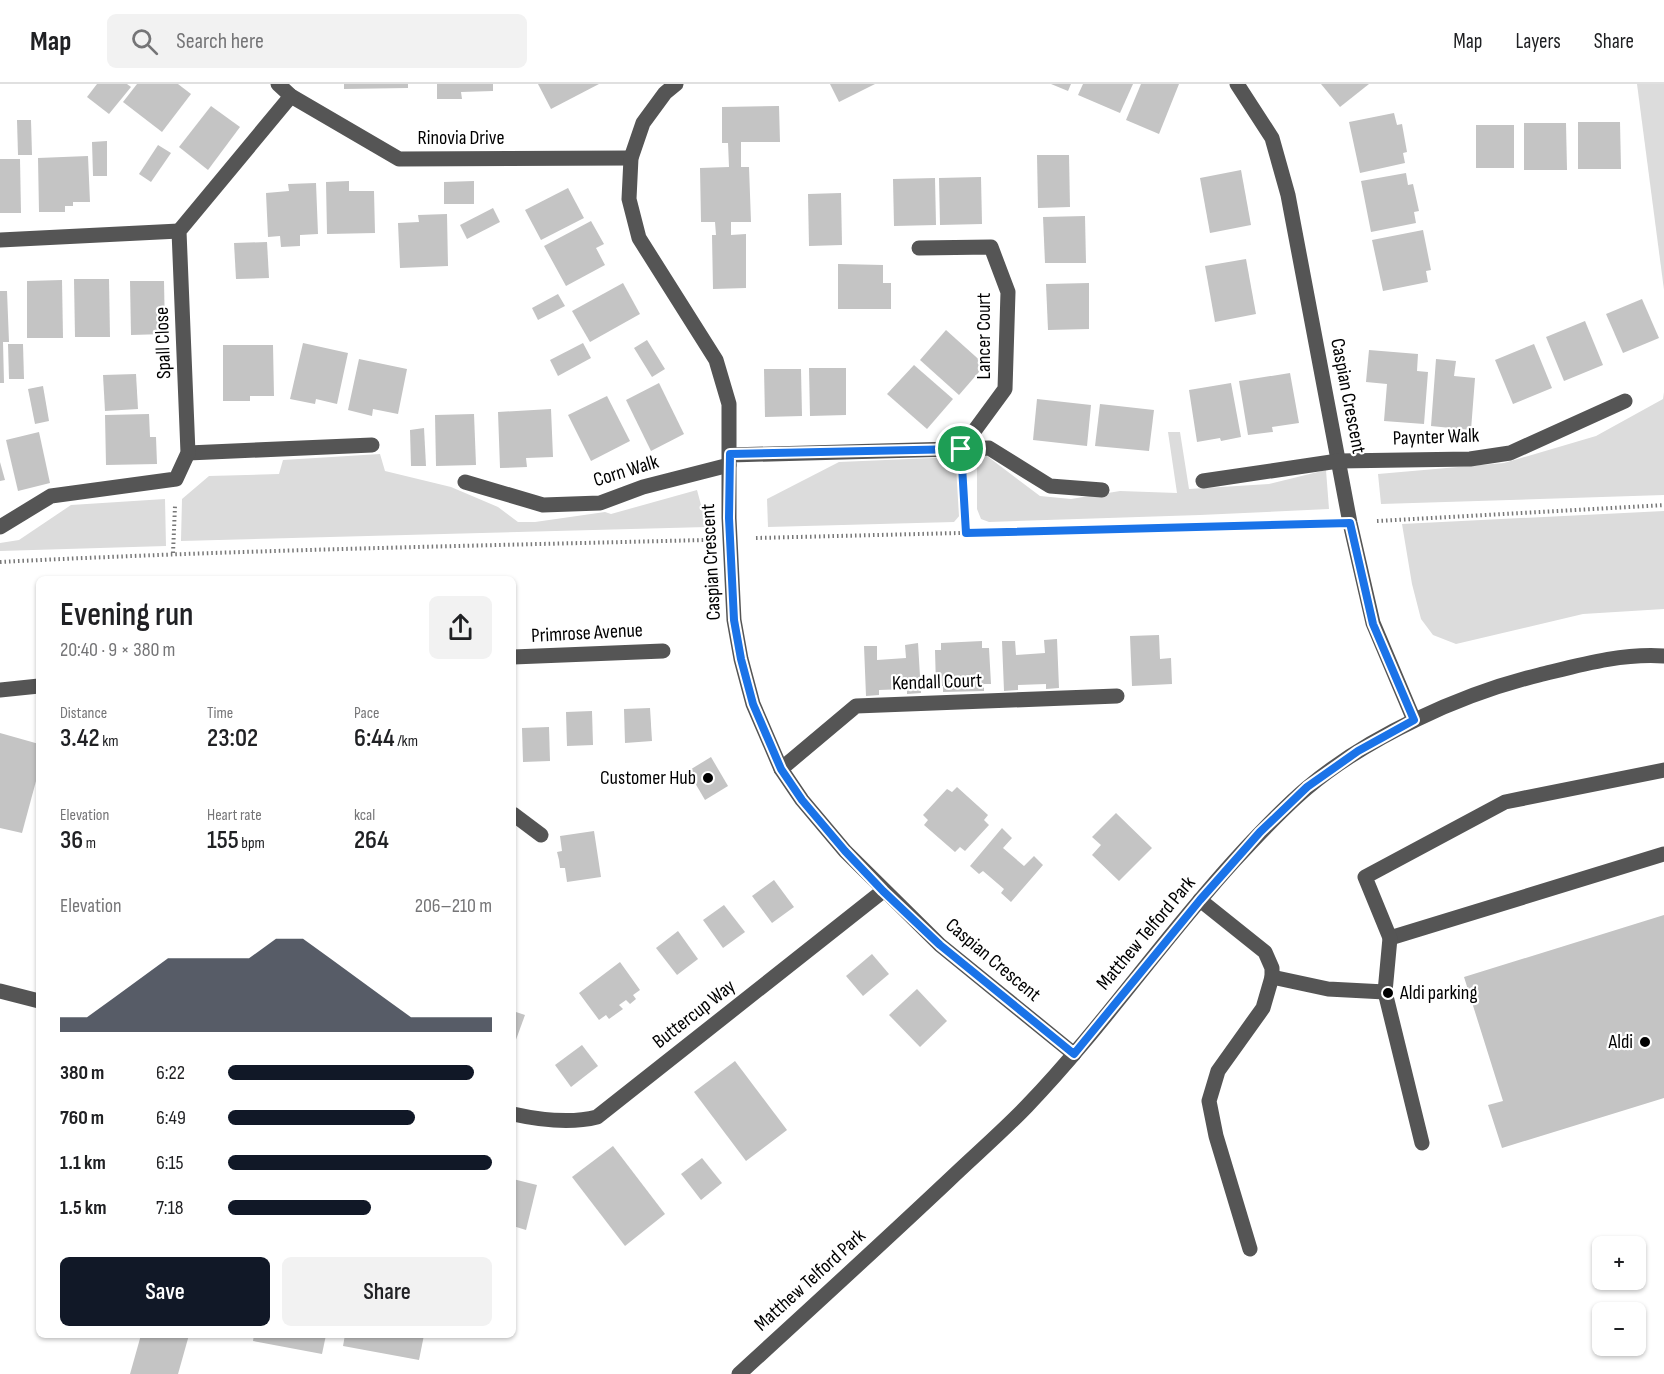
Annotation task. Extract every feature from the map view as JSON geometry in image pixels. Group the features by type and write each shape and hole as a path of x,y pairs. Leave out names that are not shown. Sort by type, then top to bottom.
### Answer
{"street":[{"name":"Rinovia Drive","path":"278,84 291,96 399,159 631,158"},
{"name":"Caspian Crescent","path":"676,84 665,93 643,123 631,158 629,199 639,238 716,360 729,404 729,518 734,620 753,704 781,769 802,800 845,851 940,945 1074,1054"},
{"name":"Caspian Crescent","path":"1237,84 1272,138 1288,195 1350,523 1373,624 1414,720"},
{"path":"0,240 179,231 291,96"},
{"name":"Spall Close","path":"176,479 188,453 179,231"},
{"name":"Lancer Court","path":"919,248 991,247 1008,292 1005,389 961,449"},
{"name":"Paynter Walk","path":"1203,481 1338,461 1470,459 1510,453 1625,401"},
{"path":"188,453 372,445"},
{"path":"730,460 989,448 1050,486 1102,490"},
{"name":"Corn Walk","path":"465,482 543,506 600,503 730,460"},
{"path":"0,527 51,496 176,479"},
{"name":"Primrose Avenue","path":"516,657 663,651"},
{"name":"Matthew Telford Park","path":"738,1374 1026,1107 1074,1054 1200,900 1260,832 1307,787 1358,751 1414,720 1504,683 1599,660 1644,655 1664,656"},
{"path":"0,690 36,686"},
{"name":"Kendall Court","path":"781,769 856,706 1118,696"},
{"path":"1422,1143 1384,992 1390,938 1365,877 1506,802 1664,770"},
{"path":"516,816 541,835"},
{"path":"1390,938 1664,854"},
{"name":"Buttercup Way","path":"516,1114 551,1120 583,1121 597,1117 883,891"},
{"path":"1200,900 1265,952 1272,968 1272,977 1263,1008 1218,1071 1209,1101 1216,1136 1250,1249"},
{"path":"1272,977 1328,989 1384,992"},
{"path":"0,991 36,999"}],"path":[{"path":"961,449 966,533"},
{"path":"173,553 176,479"},
{"path":"0,562 173,553 289,552 1350,523 1664,505"}],"shaded area":[{"path":"1637,84 1664,84 1664,290"},
{"path":"1664,392 1664,495 1381,504 1378,474 1504,463 1596,436 1663,399"},
{"path":"1168,432 1180,432 1189,489 1269,484 1326,470 1329,509 989,522 981,519 977,509 977,457 987,456 1040,496 1071,499 1120,491 1177,493"},
{"path":"380,454 385,471 451,487 498,507 518,522 535,522 605,512 611,514 697,490 707,527 181,541 182,499 209,476 279,474 283,460"},
{"path":"956,457 960,515 954,522 768,527 767,499 839,462"},
{"path":"165,499 166,546 0,551 0,543 19,540 71,505"},
{"path":"1664,511 1664,609 1583,614 1456,644 1433,635 1421,619 1412,584 1402,524"}],"building":[{"path":"97,84 127,84 131,87 109,114 87,97"},
{"path":"137,84 178,84 191,94 162,132 123,102"},
{"path":"344,84 408,84 408,88 344,89"},
{"path":"437,84 493,84 493,91 461,92 462,99 437,99"},
{"path":"538,84 599,84 551,109"},
{"path":"830,84 875,84 839,102"},
{"path":"1051,84 1071,84 1068,91"},
{"path":"1083,84 1133,84 1120,113 1078,95"},
{"path":"1141,84 1179,84 1159,134 1126,120"},
{"path":"1321,84 1369,84 1340,107"},
{"path":"211,106 240,127 208,170 179,147"},
{"path":"779,106 780,142 741,142 741,167 749,167 751,222 731,222 731,235 746,234 746,288 713,289 712,235 716,235 715,222 701,222 700,168 729,167 728,143 722,143 722,107"},
{"path":"1394,113 1397,125 1402,124 1407,152 1403,153 1405,163 1360,173 1349,122"},
{"path":"17,120 31,120 32,155 18,155"},
{"path":"1578,122 1620,122 1621,169 1578,169"},
{"path":"1524,123 1566,123 1567,170 1524,170"},
{"path":"1476,125 1514,125 1514,168 1476,168"},
{"path":"107,141 107,176 93,176 92,142"},
{"path":"158,145 171,153 151,182 139,174"},
{"path":"1037,155 1069,155 1070,207 1038,208"},
{"path":"88,156 90,202 73,202 73,206 65,206 65,212 39,212 38,158"},
{"path":"0,159 20,159 21,213 0,213"},
{"path":"1241,170 1251,225 1210,233 1200,178"},
{"path":"1406,173 1408,185 1413,184 1419,211 1414,212 1416,223 1371,232 1361,181"},
{"path":"981,177 982,224 940,225 939,178"},
{"path":"935,178 936,225 894,226 893,179"},
{"path":"349,181 349,191 374,191 375,233 327,234 326,182"},
{"path":"474,181 474,204 444,204 444,182"},
{"path":"316,183 318,234 300,235 300,246 281,247 280,236 268,237 266,193 289,191 288,184"},
{"path":"568,188 584,218 541,240 525,210"},
{"path":"841,193 842,245 809,246 808,194"},
{"path":"493,208 500,222 467,239 460,225"},
{"path":"447,214 448,266 400,268 398,223 419,222 418,215"},
{"path":"1085,216 1086,263 1045,263 1043,217"},
{"path":"591,221 604,244 596,248 605,265 566,286 544,246"},
{"path":"1423,230 1431,270 1426,271 1428,282 1383,291 1372,240"},
{"path":"267,242 269,278 236,279 234,243"},
{"path":"1246,259 1256,314 1215,322 1205,266"},
{"path":"838,264 883,265 883,283 891,283 891,309 838,309"},
{"path":"74,279 109,279 110,337 75,337"},
{"path":"62,280 63,338 27,338 27,281"},
{"path":"130,281 164,281 165,334 131,335"},
{"path":"623,283 640,314 590,342 572,311"},
{"path":"1089,283 1089,329 1048,330 1046,284"},
{"path":"0,291 7,291 9,342 3,342 4,383 0,383"},
{"path":"558,294 565,306 538,320 532,308"},
{"path":"1642,299 1659,338 1623,353 1606,314"},
{"path":"1585,321 1603,365 1564,381 1546,337"},
{"path":"946,330 985,365 959,395 920,360"},
{"path":"647,340 665,369 652,377 634,348"},
{"path":"303,343 348,353 337,404 316,399 315,404 290,399"},
{"path":"583,343 591,358 558,376 550,360"},
{"path":"8,344 23,344 24,379 9,379"},
{"path":"1534,344 1552,388 1513,404 1495,360"},
{"path":"223,345 273,345 274,396 250,396 250,401 223,401"},
{"path":"1369,350 1418,354 1417,371 1428,372 1424,424 1384,421 1387,384 1366,382"},
{"path":"359,359 407,369 398,414 373,409 372,416 348,410"},
{"path":"1436,359 1456,361 1454,376 1475,378 1471,430 1431,426"},
{"path":"914,365 953,399 927,429 887,394"},
{"path":"809,368 846,368 846,415 810,416"},
{"path":"764,369 801,369 802,416 765,417"},
{"path":"1290,373 1299,423 1272,427 1273,432 1248,435 1239,381"},
{"path":"136,374 138,409 105,411 103,375"},
{"path":"659,383 684,434 651,451 626,400"},
{"path":"1231,383 1241,437 1197,442 1189,390"},
{"path":"43,386 49,421 35,424 28,389"},
{"path":"607,396 630,441 591,461 568,415"},
{"path":"1037,399 1091,405 1087,446 1033,440"},
{"path":"1100,404 1154,410 1149,451 1095,446"},
{"path":"551,409 553,457 526,458 527,467 500,468 498,412"},
{"path":"149,414 150,437 156,437 157,464 106,465 105,415"},
{"path":"474,414 476,465 436,466 435,415"},
{"path":"424,428 426,466 411,466 410,430"},
{"path":"39,432 50,483 18,491 6,440"},
{"path":"0,462 5,480 0,481"},
{"path":"1159,635 1160,659 1171,658 1172,684 1132,686 1130,636"},
{"path":"1057,639 1059,688 1046,689 1046,684 1018,685 1018,690 1004,691 1002,641 1015,641 1016,655 1045,653 1044,640"},
{"path":"982,641 982,648 989,648 991,684 984,684 984,691 943,692 943,686 936,687 935,650 941,650 941,643"},
{"path":"918,643 921,693 907,694 907,689 879,690 879,695 866,696 864,646 877,646 877,660 906,658 905,645"},
{"path":"650,708 652,741 625,743 624,709"},
{"path":"592,711 593,745 567,746 566,712"},
{"path":"549,727 550,761 523,762 522,728"},
{"path":"0,733 36,743 36,781 22,833 0,828"},
{"name":"Customer Hub","path":"711,757 728,786 705,800 688,771"},
{"path":"957,787 988,815 984,820 989,825 965,851 960,847 955,852 924,825 928,820 923,815 947,789 952,792"},
{"path":"1116,813 1152,848 1119,881 1092,855 1101,845 1092,837"},
{"path":"1002,828 1012,838 1003,848 1024,866 1034,856 1043,865 1011,902 1001,893 1004,889 983,871 979,874 970,866"},
{"path":"594,831 601,877 567,882 565,868 560,868 557,852 562,851 560,836"},
{"path":"774,880 794,907 772,923 752,896"},
{"path":"724,905 745,932 723,948 703,920"},
{"path":"1664,915 1664,1098 1502,1148 1488,1105 1503,1101 1464,977"},
{"path":"678,931 698,959 677,975 656,948"},
{"path":"872,954 889,974 863,996 846,976"},
{"path":"620,962 640,990 633,995 636,999 630,1004 626,1000 619,1005 623,1009 609,1019 606,1015 599,1020 579,993"},
{"path":"917,989 947,1021 920,1047 889,1015"},
{"path":"516,1012 525,1015 516,1040"},
{"path":"582,1045 598,1066 571,1087 555,1065"},
{"path":"735,1061 787,1130 746,1161 694,1092"},
{"path":"613,1146 665,1214 625,1246 572,1177"},
{"path":"702,1158 722,1183 701,1200 681,1174"},
{"path":"516,1180 537,1185 526,1230 516,1227"},
{"path":"140,1338 188,1338 178,1374 130,1374"},
{"path":"254,1338 325,1338 322,1354 253,1341"},
{"path":"344,1338 423,1338 419,1360 343,1346"}],"place":[{"name":"Customer Hub","path":"708,778"},
{"name":"Aldi parking","path":"1388,993"},
{"name":"Aldi","path":"1645,1042"}],"route":[{"path":"961,449 966,533 1350,523 1373,624 1414,720 1358,751 1307,787 1260,832 1220,876 1074,1054 940,945 883,891 802,800 781,769 753,704 741,659 734,620 729,518 730,454 961,449"}]}
